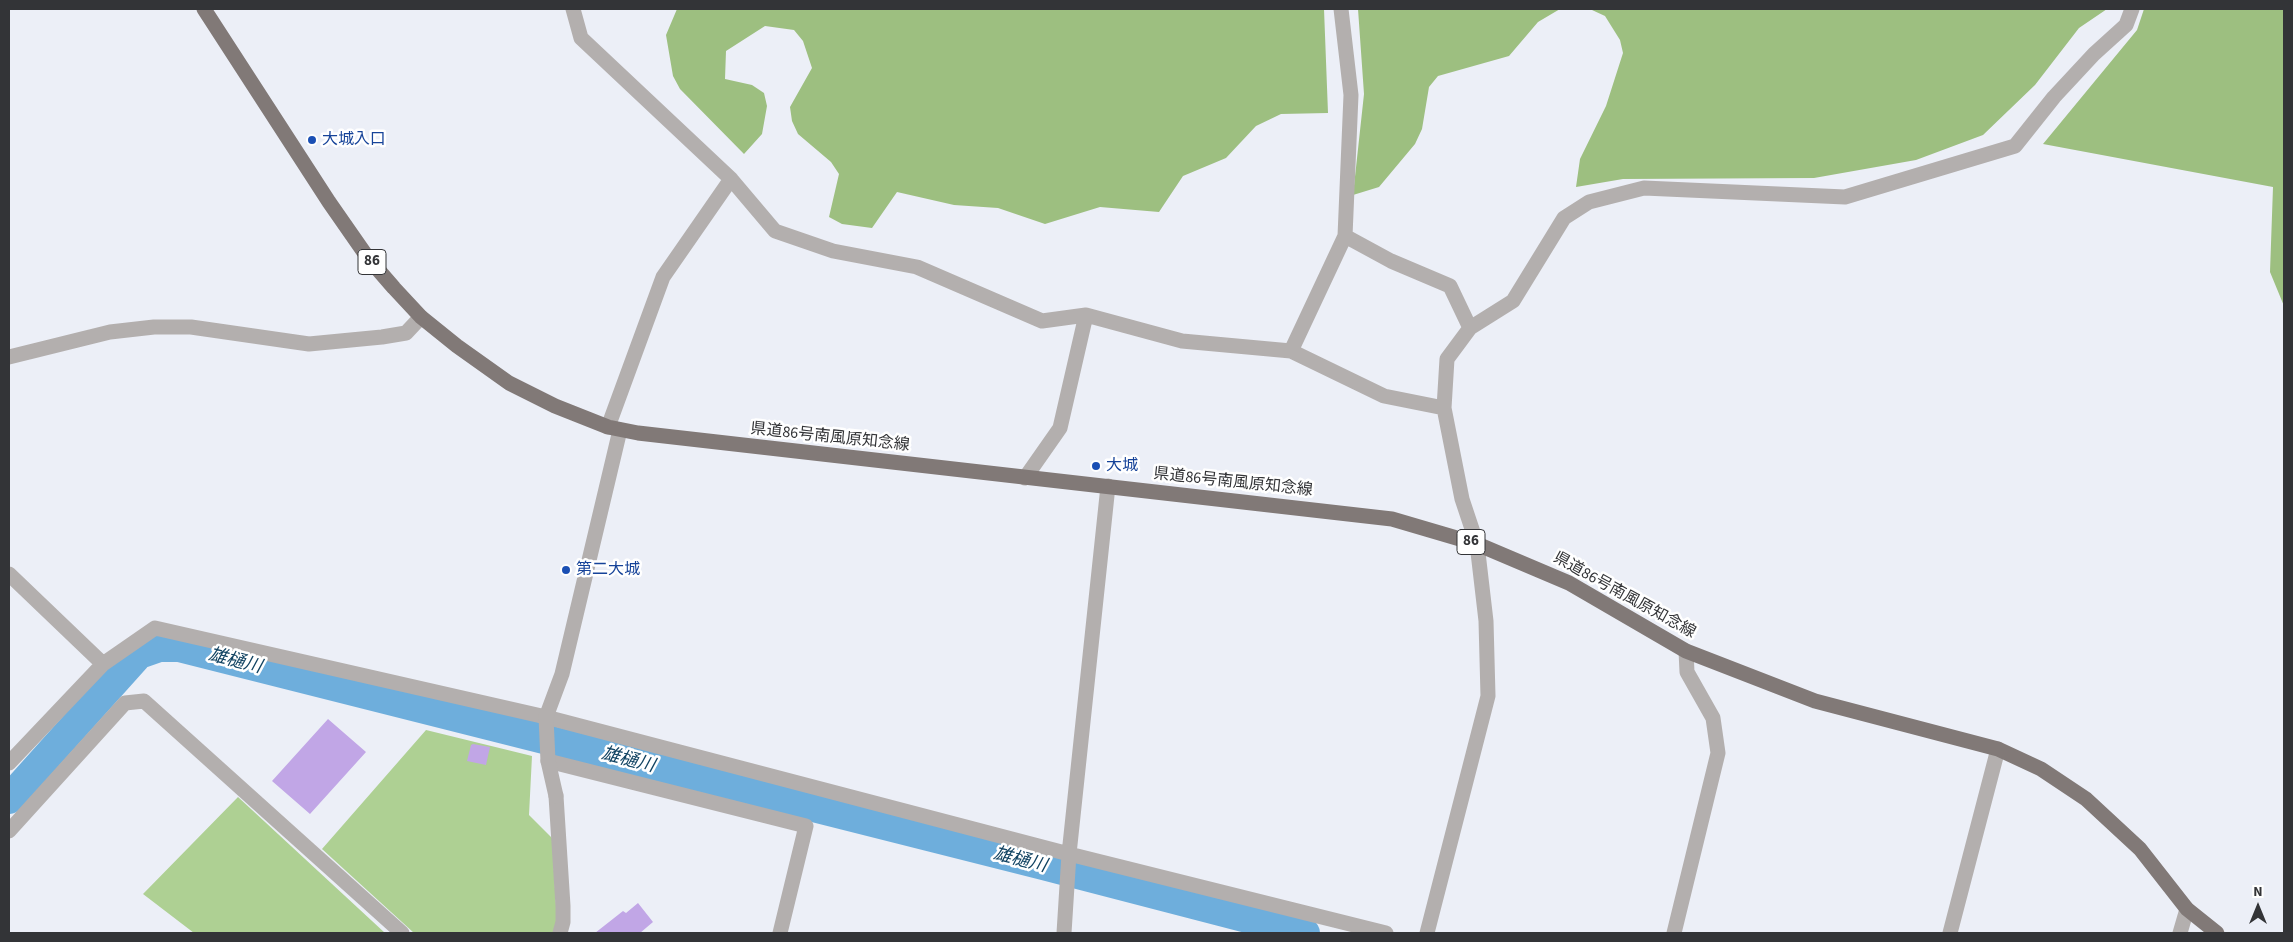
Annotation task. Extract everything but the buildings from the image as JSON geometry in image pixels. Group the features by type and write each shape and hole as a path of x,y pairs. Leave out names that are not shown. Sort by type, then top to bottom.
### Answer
{"main road":[{"name":"県道86号南風原知念線","path":"204,9 329,202 368,258 421,317 457,346 509,383 555,406 614,428 692,440 1392,519 1477,544 1569,582 1686,651 1816,701 1998,749 2041,769 2086,799 2140,849 2186,909 2217,933"}],"street":[{"path":"573,9 581,38 731,180 775,231 833,251 917,267 1042,321 1086,315 1182,341 1292,350 1384,396 1444,408"},
{"path":"1292,350 1345,236 1350,95 1341,9"},
{"path":"1427,933 1488,696 1486,621 1477,544 1462,499 1444,408 1447,359 1470,328 1513,300 1564,218 1589,202 1644,188 1845,197 2015,146 2054,97 2094,54 2126,25 2132,9"},
{"path":"560,933 564,922 556,796 547,758 546,721 562,674 614,428 663,277 731,180"},
{"path":"1345,236 1391,262 1450,286 1470,328"},
{"path":"1025,478 1060,428 1086,315"},
{"path":"9,357 110,332 154,327 191,327 309,344 382,337 406,333 421,317"},
{"path":"1064,933 1069,858 1108,486"},
{"path":"9,574 103,664"},
{"path":"9,763 103,664 155,628 546,721 1069,858 1386,933"},
{"path":"1674,933 1718,753 1712,718 1687,672 1686,651"},
{"path":"9,831 125,702 144,701 402,933"},
{"path":"1950,933 1998,749"},
{"path":"547,758 806,826 780,933"},
{"path":"2180,933 2186,909"}],"green space":[{"path":"677,9 1324,9 1328,113 1281,114 1256,126 1226,158 1183,176 1159,212 1100,207 1045,224 998,208 954,205 897,192 872,228 842,224 829,217 839,174 831,162 798,134 792,121 790,107 812,68 803,41 794,30 765,26 726,51 725,79 752,85 764,93 767,106 762,134 744,154 680,89 673,76 666,35"},
{"path":"1358,9 1560,9 1538,22 1509,56 1438,76 1429,87 1422,129 1415,144 1379,187 1353,195 1364,94"},
{"path":"1576,9 2107,9 2079,28 2035,85 1983,135 1916,160 1814,178 1623,179 1576,187 1580,159 1606,106 1623,53 1620,40 1605,16 1592,10"},
{"path":"2144,9 2284,9 2284,306 2270,272 2273,187 2043,144 2137,30"},
{"path":"426,730 532,756 529,815 552,838 557,922 553,933 414,933 322,849"},
{"path":"238,797 385,933 194,933 143,894"}],"waterway":[{"name":"雄樋川","path":"9,799 139,654 159,647 179,647 1305,933"}],"place":[{"name":"大城入口","path":"312,140"},
{"name":"大城","path":"1096,466"},
{"name":"第二大城","path":"566,570"}]}
